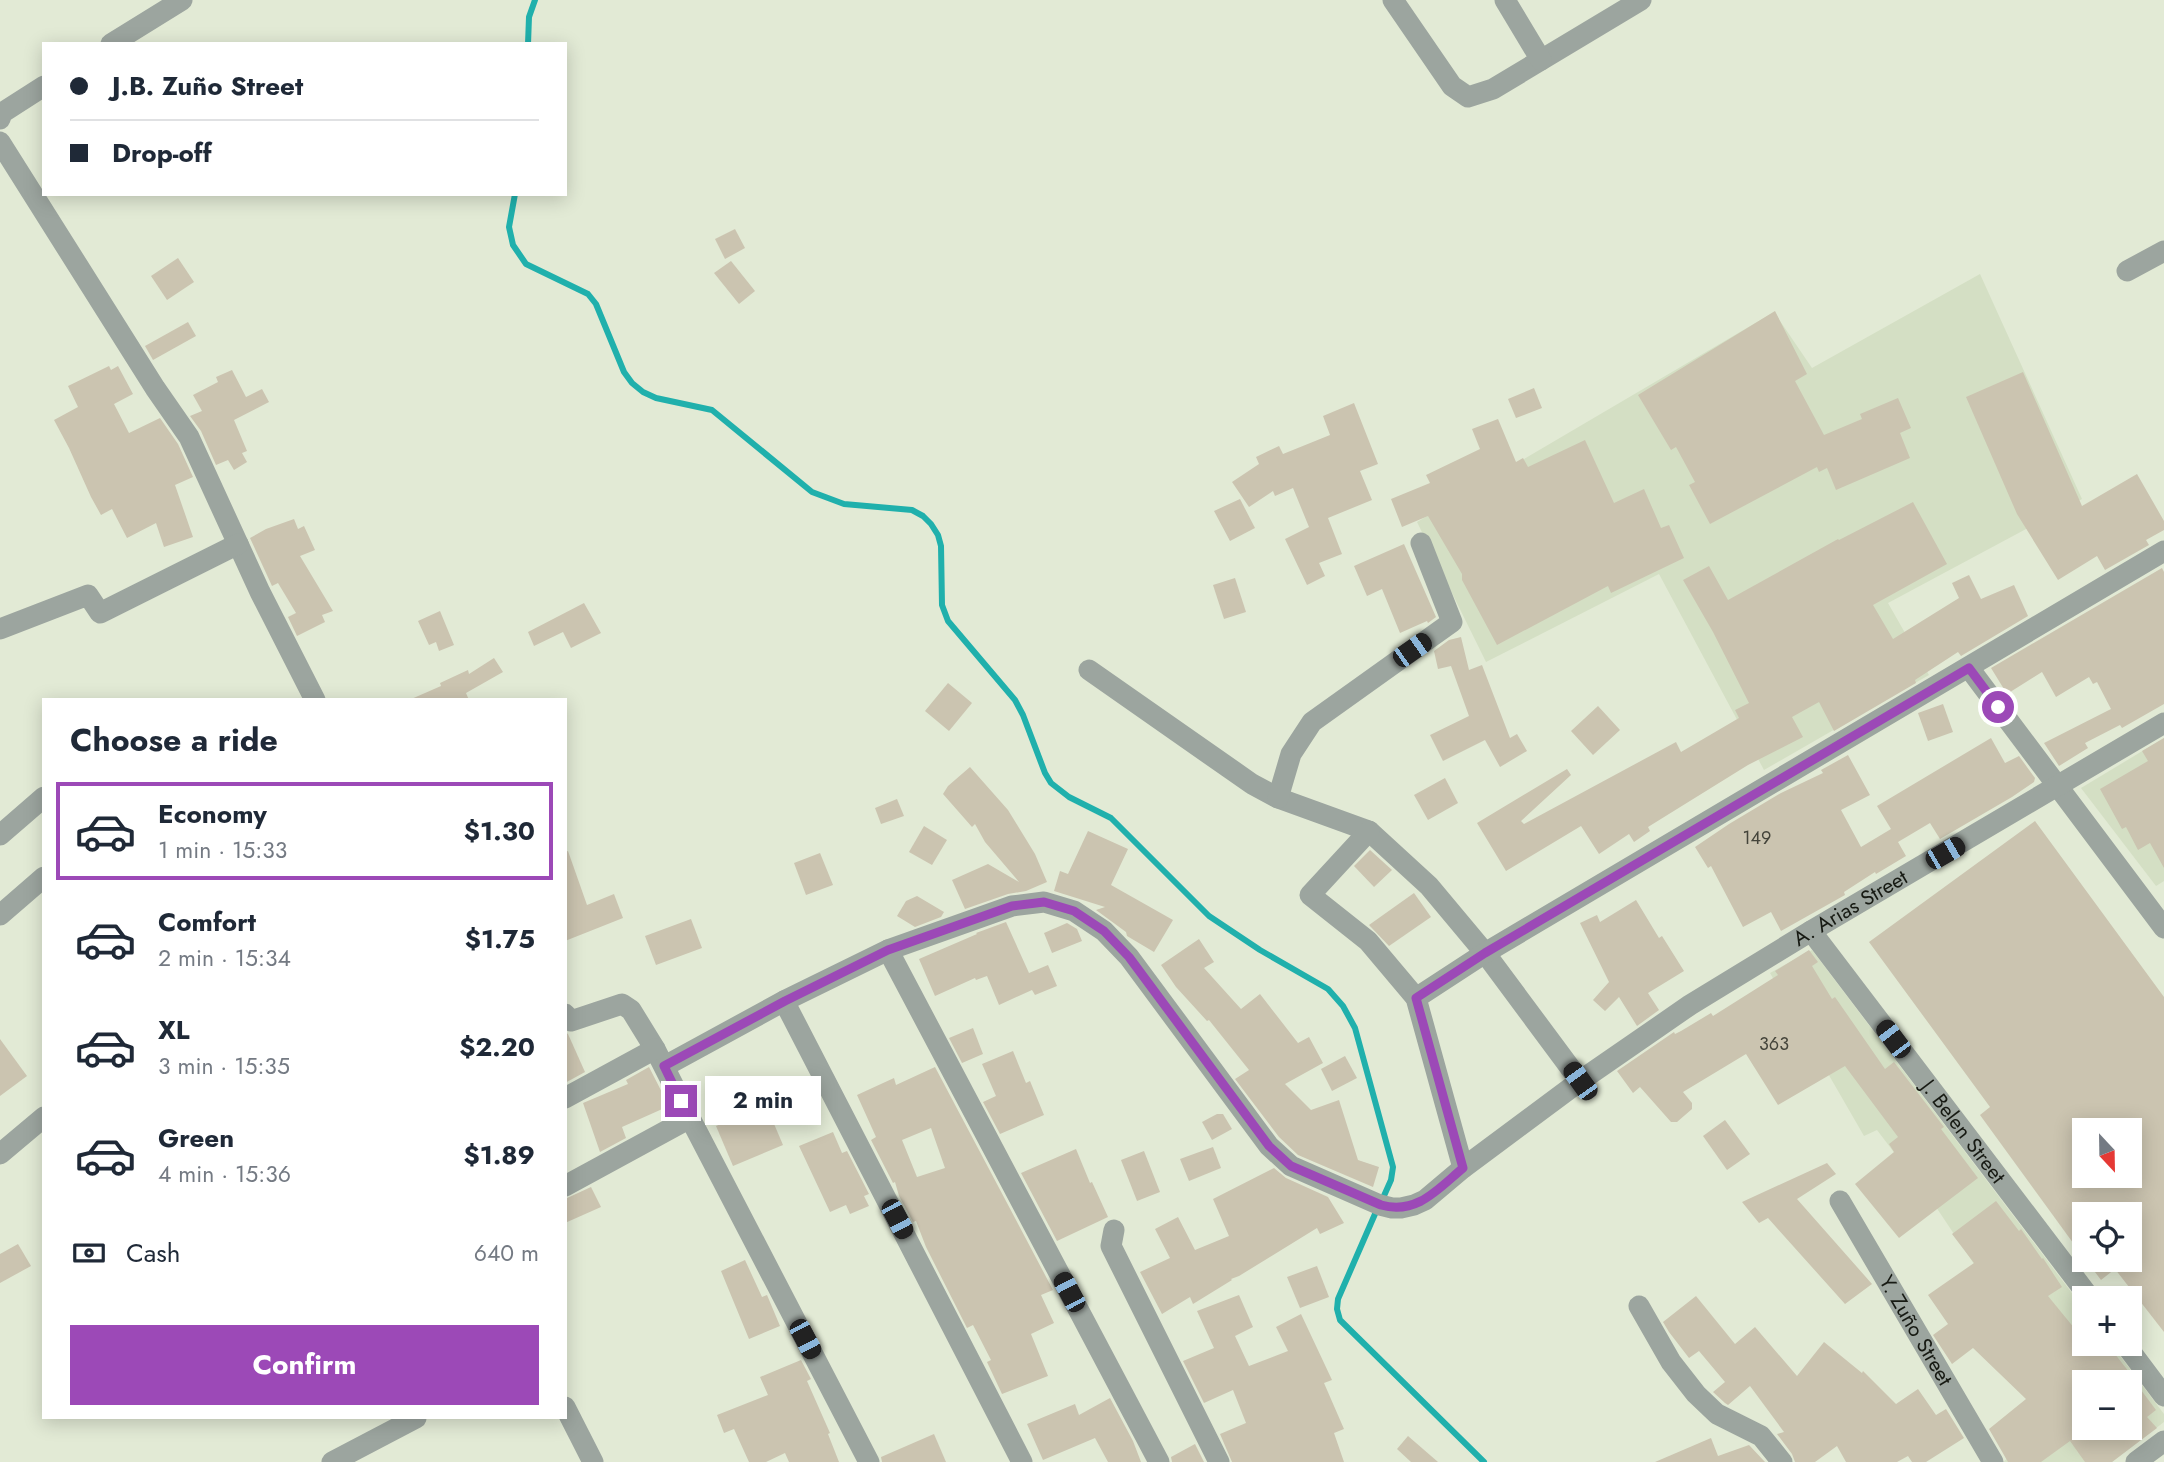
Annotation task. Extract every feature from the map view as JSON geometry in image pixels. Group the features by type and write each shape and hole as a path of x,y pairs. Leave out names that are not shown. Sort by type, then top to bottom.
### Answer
{"street":[{"path":"114,42 182,0"},
{"path":"1393,0 1452,86 1468,97 1493,89 1641,0"},
{"path":"1506,0 1541,60"},
{"path":"0,119 2,113 42,87"},
{"path":"0,142 155,388 189,436 260,592 315,698"},
{"path":"2127,271 2164,251"},
{"path":"1278,798 1291,754 1312,722 1452,622 1421,543"},
{"path":"0,629 88,595 100,613 238,544"},
{"path":"1416,998 1485,953 2164,551"},
{"path":"1969,668 2057,787 2155,901 2164,928"},
{"path":"1089,670 1236,774 1278,798 1369,831 1429,886 1485,953 1580,1081"},
{"name":"A. Arias Street","path":"567,1097 785,1001 888,950 1012,906 1044,902 1074,911 1104,931 1129,957 1269,1146 1291,1166 1392,1208 1414,1205 1580,1081 1690,1005 2164,723"},
{"path":"0,835 42,799"},
{"path":"1369,831 1310,895 1368,941 1416,998 1463,1168"},
{"path":"0,915 42,879"},
{"name":"J. Belen Street","path":"1811,931 2081,1286"},
{"path":"888,950 1160,1462"},
{"path":"785,1001 1022,1462"},
{"path":"567,1016 571,1021 622,1004 631,1010 660,1058 869,1462"},
{"path":"567,1185 690,1118"},
{"path":"0,1154 42,1119"},
{"name":"Y. Zuño Street","path":"1840,1200 1993,1462"},
{"path":"1114,1230 1111,1246 1219,1462"},
{"path":"1639,1306 1671,1362 1696,1394 1717,1414 1761,1436 1782,1462"},
{"path":"2134,1356 2164,1396"},
{"path":"567,1411 593,1462"},
{"path":"332,1462 414,1419"},
{"path":"2136,1462 2164,1441"}],"shaded area":[{"path":"1980,274 2082,499 1888,603 1929,675 1764,770 1659,574 1486,662 1417,522 1774,312 1812,368"},
{"path":"2164,738 2164,881 2156,886 2081,788"},
{"path":"1812,950 2072,1293 2072,1356 2120,1356 2131,1370 2072,1370 2072,1440 2141,1440 2112,1462 2003,1462 2070,1408 1938,1210 1877,1130 1864,1136 1770,973"},
{"path":"2142,1385 2164,1414 2164,1422 2142,1439"}],"building":[{"path":"735,229 745,248 725,259 715,239"},
{"path":"178,258 194,282 167,300 151,276"},
{"path":"731,261 755,291 739,304 714,273"},
{"path":"1775,311 1807,374 1795,381 1824,435 1862,419 1860,414 1898,398 1911,428 1900,433 1910,458 1836,490 1827,468 1819,472 1817,467 1710,524 1689,485 1695,482 1676,447 1671,450 1638,395"},
{"path":"188,322 196,336 153,360 145,346"},
{"path":"109,366 111,370 118,366 133,394 114,404 129,433 160,418 178,444 193,477 175,485 193,537 164,547 156,523 127,538 112,509 101,515 91,497 54,420 78,407 68,386"},
{"path":"232,370 246,397 262,389 269,402 234,420 247,451 242,453 247,462 234,470 228,460 216,465 201,431 190,416 202,411 193,395 218,382 216,377"},
{"path":"2023,372 2082,506 2137,474 2164,521 2164,530 2146,540 2149,545 2105,570 2097,556 2058,580 2017,514 1966,397"},
{"path":"1534,388 1542,408 1516,418 1508,399"},
{"path":"1354,403 1378,464 1360,471 1372,500 1328,518 1342,554 1319,563 1325,576 1307,585 1285,539 1309,527 1293,488 1275,496 1273,491 1249,507 1232,482 1259,464 1256,457 1279,446 1283,454 1330,435 1323,416"},
{"path":"1498,419 1516,462 1523,458 1528,467 1585,440 1614,503 1644,489 1661,528 1669,525 1684,558 1611,593 1608,586 1497,645 1462,580 1462,574 1428,516 1402,527 1391,499 1430,483 1426,475 1480,449 1472,429"},
{"path":"1240,499 1255,528 1230,541 1214,511"},
{"path":"1913,502 1947,564 1873,605 1893,639 1959,598 1952,583 1969,575 1981,599 2014,585 2028,616 1961,656 1958,652 1915,680 1916,683 1834,731 1819,702 1792,717 1803,737 1748,765 1648,827 1650,831 1634,842 1629,834 1599,854 1581,826 1506,871 1477,823 1567,769 1571,775 1521,821 1524,824 1676,742 1681,752 1739,718 1735,710 1749,703 1683,580 1709,566 1728,600 1838,539"},
{"path":"294,519 298,529 304,526 315,550 300,556 333,611 322,615 325,622 297,636 288,617 296,613 278,583 272,586 250,538"},
{"path":"1404,544 1436,617 1428,623 1427,621 1400,633 1382,589 1367,596 1354,566"},
{"path":"2162,568 2164,704 2122,728 2120,725 2085,743 2088,748 2059,766 2044,743 2111,709 2097,682 2093,684 2089,677 2056,697 2042,672 2007,694 1991,668"},
{"path":"1235,578 1246,612 1224,619 1213,585"},
{"path":"584,603 601,633 571,648 563,632 534,646 528,632"},
{"path":"440,611 454,645 439,651 436,642 429,645 418,621"},
{"path":"1461,637 1469,670 1482,665 1510,738 1517,734 1527,751 1500,767 1485,740 1443,761 1430,735 1469,716 1451,666 1438,669 1434,651 1449,640"},
{"path":"494,658 503,672 466,693 468,698 414,698 468,670 469,674"},
{"path":"948,683 972,703 949,731 925,711"},
{"path":"1943,704 1953,732 1928,741 1918,713"},
{"path":"1598,706 1620,730 1593,755 1571,731"},
{"path":"1991,738 2005,763 2019,756 2035,778 2034,782 1940,839 1930,823 1898,842 1906,856 1876,874 1875,872 1844,892 1845,895 1781,931 1771,912 1743,927 1711,866 1708,868 1695,847 1781,793 1823,773 1821,770 1848,755 1870,795 1841,810 1861,847 1891,829 1877,806"},
{"path":"2164,738 2164,868 2150,843 2138,850 2126,827 2122,829 2100,789 2148,761 2142,751"},
{"path":"970,767 1008,810 1035,854 1047,882 965,909 952,880 988,864 1019,882 985,842 975,824 972,827 943,794 948,786"},
{"path":"1445,778 1458,803 1428,820 1414,795"},
{"path":"897,799 904,816 881,824 875,808"},
{"path":"2035,821 2164,997 2164,1332 2142,1304 2142,1286 2128,1286 2117,1272 2142,1272 2142,1202 2072,1202 2072,1242 1980,1115 1990,1107 1869,942"},
{"path":"924,826 947,840 932,865 909,852"},
{"path":"1088,831 1128,849 1111,885 1173,920 1154,952 1127,936 1126,932 1096,910 1105,907 1054,891 1060,871 1068,874"},
{"path":"1370,850 1392,870 1374,887 1354,866"},
{"path":"567,851 587,905 614,894 623,918 567,940"},
{"path":"820,853 833,885 806,895 794,863"},
{"path":"1414,893 1431,917 1389,946 1369,925"},
{"path":"917,896 944,912 941,917 915,927 897,916 906,901"},
{"path":"1636,900 1659,938 1662,936 1684,971 1648,993 1659,1010 1637,1026 1619,997 1605,1011 1593,1000 1609,982 1580,923 1597,915 1600,922"},
{"path":"691,919 702,948 656,965 645,936"},
{"path":"1006,922 1029,973 1048,965 1057,986 1035,995 1032,990 999,1005 987,976 976,980 975,978 935,996 919,959"},
{"path":"1067,923 1077,929 1082,941 1052,953 1044,933"},
{"path":"1199,939 1214,962 1204,968 1241,1009 1260,994 1298,1043 1309,1037 1323,1063 1285,1084 1311,1110 1339,1100 1358,1160 1379,1167 1373,1187 1298,1155 1279,1137 1235,1079 1249,1070 1209,1020 1207,1021 1176,987 1161,965"},
{"path":"1809,950 1818,962 1812,966 1832,999 1835,997 1885,1069 1894,1062 1944,1127 1941,1129 1978,1178 1899,1238 1855,1184 1894,1152 1889,1144 1898,1137 1845,1066 1778,1105 1746,1054 1683,1092 1692,1103 1692,1109 1677,1122 1671,1122 1640,1087 1633,1093 1617,1071 1674,1032 1675,1034 1681,1031 1711,1013 1713,1016 1778,975 1775,971"},
{"path":"973,1028 983,1054 962,1063 949,1038"},
{"path":"567,1033 568,1034 585,1072 567,1082"},
{"path":"0,1039 27,1076 0,1096"},
{"path":"1013,1051 1026,1083 1030,1081 1044,1115 1000,1134 983,1102 996,1096 982,1064"},
{"path":"1345,1056 1357,1078 1332,1091 1321,1069"},
{"path":"649,1067 669,1106 622,1127 626,1138 600,1152 583,1103 628,1084 626,1080"},
{"path":"935,1067 1053,1290 1041,1295 1054,1323 1031,1334 1048,1376 1002,1394 987,1362 991,1360 973,1325 967,1328 926,1247 916,1221 913,1222 895,1182 893,1183 871,1140 876,1137 857,1095 894,1078 896,1085","holes":["931,1128 945,1168 917,1177 902,1140"]},
{"path":"766,1105 783,1145 733,1166 716,1126"},
{"path":"1217,1114 1223,1114 1232,1129 1212,1140 1202,1122"},
{"path":"1725,1120 1750,1154 1727,1170 1703,1136"},
{"path":"833,1132 842,1153 847,1151 869,1194 864,1196 869,1206 850,1214 846,1205 830,1212 799,1146"},
{"path":"1213,1147 1221,1168 1189,1181 1180,1159"},
{"path":"1076,1149 1108,1217 1057,1241 1021,1173"},
{"path":"1144,1151 1160,1192 1137,1201 1121,1160"},
{"path":"1827,1163 1836,1174 1797,1199 1872,1284 1845,1304 1768,1218 1759,1223 1742,1202"},
{"path":"1274,1168 1286,1178 1328,1197 1344,1223 1320,1234 1317,1228 1193,1304 1190,1297 1162,1314 1140,1272 1170,1258 1155,1229 1178,1217 1195,1250 1229,1236 1213,1199"},
{"path":"591,1187 601,1207 567,1222 567,1198"},
{"path":"1996,1201 2019,1231 2021,1229 2062,1287 2048,1296 2072,1325 2072,1356 2116,1356 2128,1370 2072,1370 2072,1440 2141,1440 2112,1462 2085,1462 2070,1441 2041,1462 2008,1462 1989,1429 2026,1399 1973,1348 1952,1364 1933,1335 1948,1324 1928,1295 1974,1263 1952,1234"},
{"path":"18,1244 31,1266 0,1283 0,1254"},
{"path":"745,1260 762,1297 767,1295 780,1326 749,1339 721,1271"},
{"path":"1317,1266 1329,1297 1300,1308 1287,1277"},
{"path":"2095,1272 2111,1272 2101,1280"},
{"path":"1239,1295 1253,1327 1235,1336 1249,1366 1288,1351 1276,1327 1301,1314 1332,1380 1324,1383 1344,1429 1334,1433 1344,1462 1232,1462 1220,1434 1246,1423 1233,1390 1204,1403 1183,1361 1214,1348 1197,1311"},
{"path":"1696,1296 1735,1344 1755,1327 1797,1376 1824,1342 1862,1373 1863,1371 1896,1404 1918,1389 1936,1415 1946,1409 1964,1438 1926,1462 1912,1462 1908,1456 1897,1462 1846,1462 1837,1446 1815,1462 1795,1462 1777,1434 1784,1432 1750,1386 1728,1405 1725,1403 1713,1392 1725,1382 1699,1351 1689,1358 1663,1322"},
{"path":"801,1360 811,1379 807,1381 830,1433 828,1434 839,1462 789,1462 785,1453 766,1462 749,1462 734,1429 724,1433 717,1415 768,1395 760,1377"},
{"path":"2142,1391 2156,1410 2147,1417 2157,1428 2142,1439"},
{"path":"1110,1398 1141,1462 1108,1462 1095,1438 1043,1460 1027,1424 1075,1404 1079,1415"},
{"path":"934,1434 946,1462 882,1462 881,1457"},
{"path":"1408,1436 1438,1462 1411,1462 1397,1449"},
{"path":"1711,1438 1718,1456 1749,1445 1765,1462 1655,1462"},
{"path":"1195,1444 1204,1462 1172,1462 1171,1457"}],"waterway":[{"path":"528,42 529,17 535,0"},
{"path":"515,196 509,227 513,245 526,264 588,294 596,304 624,372 643,392 656,398 712,410 812,492 844,504 912,510 931,524 941,546 942,605 948,621 1015,700 1051,783 1069,797 1111,818 1209,916 1260,950 1328,989 1343,1006 1355,1028 1393,1167 1383,1198"},
{"path":"1375,1214 1338,1299 1340,1320 1484,1462"}],"route":[{"path":"681,1101 664,1066 888,950 1012,906 1044,902 1074,911 1104,931 1129,957 1269,1146 1291,1166 1381,1205 1401,1208 1414,1205 1463,1168 1416,998 1485,953 1969,668 1998,707"}]}
